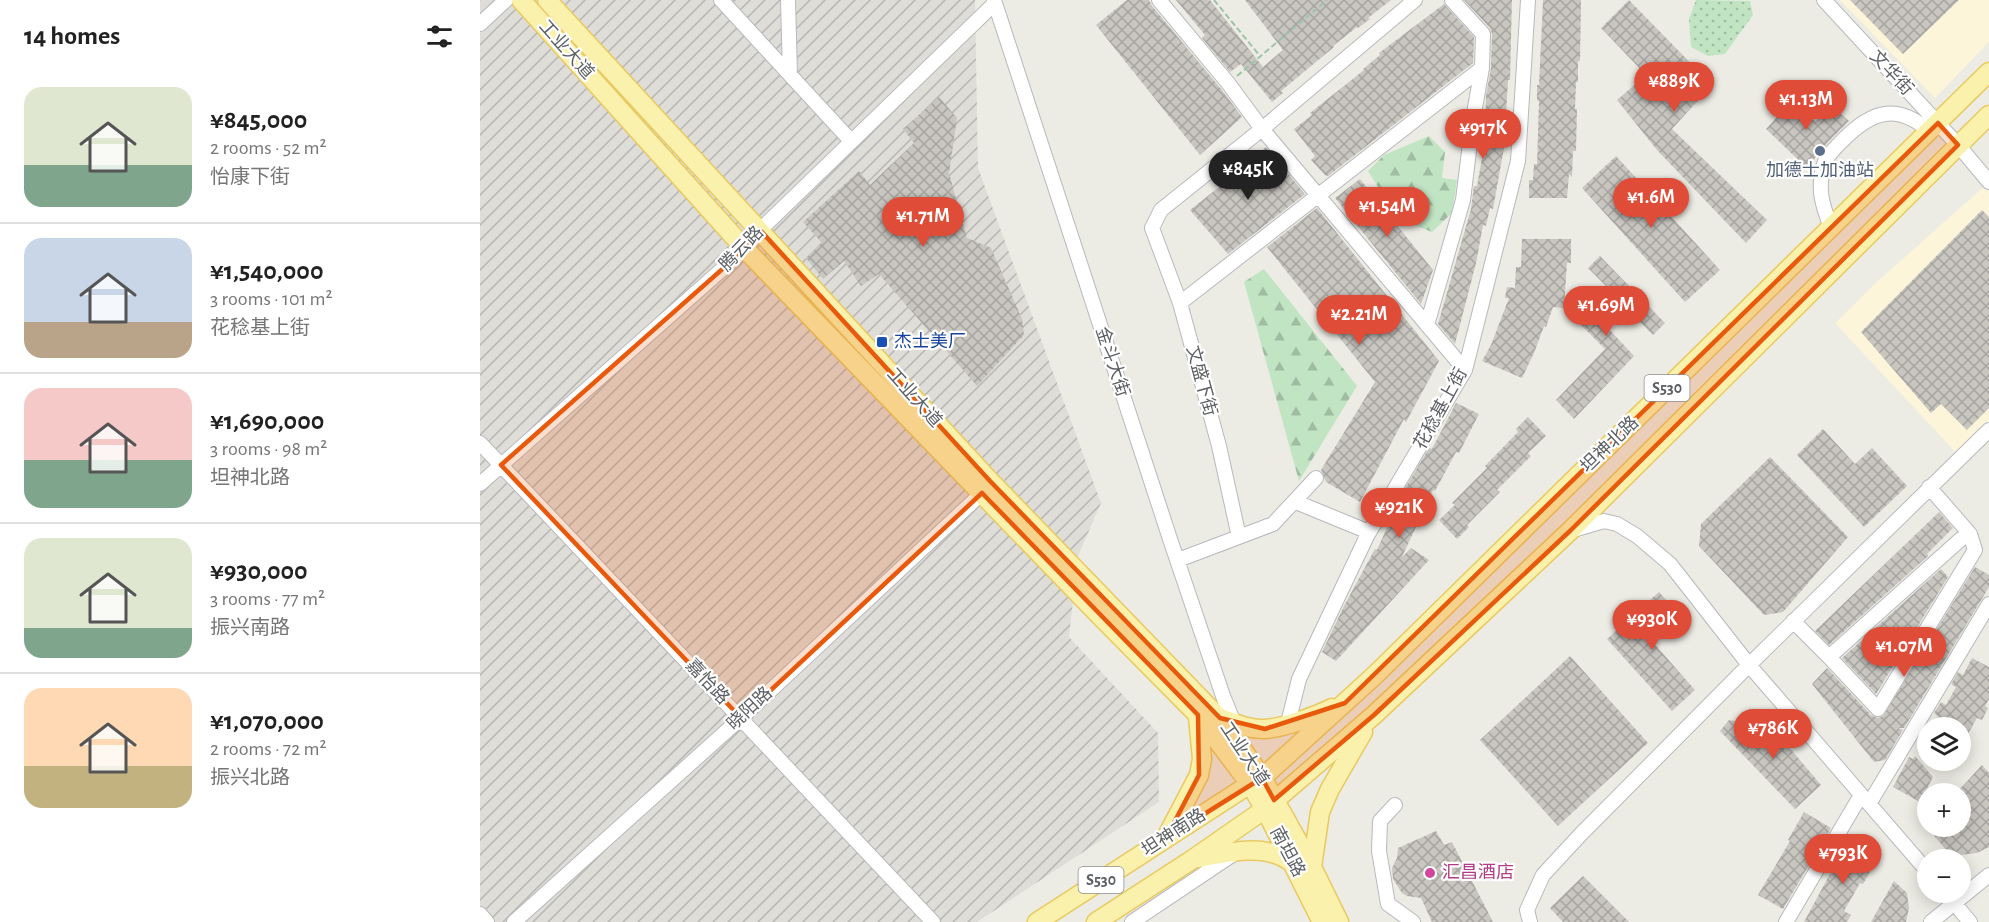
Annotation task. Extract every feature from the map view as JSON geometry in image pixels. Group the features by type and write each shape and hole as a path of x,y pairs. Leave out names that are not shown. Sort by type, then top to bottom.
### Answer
{"main road":[{"name":"工业大道","path":"521,0 746,249 1198,715 1256,781"},
{"name":"工业大道","path":"546,0 990,481 1227,720 1226,725 1256,781"},
{"name":"坦神北路","path":"1256,781 1345,703 1989,72"},
{"name":"坦神北路","path":"1270,804 1374,715 1571,530 1989,115"},
{"path":"1227,720 1265,729 1315,716 1345,703"},
{"path":"1166,838 1199,776 1202,759 1198,715"},
{"path":"1193,859 1236,852 1260,851 1278,855 1303,866 1320,812 1330,789 1374,715"},
{"name":"南坦路","path":"1256,781 1303,866 1339,922"},
{"name":"坦神南路","path":"1037,922 1256,781"},
{"name":"坦神南路","path":"1096,922 1193,859 1270,804"},
{"name":"南坦路","path":"1303,866 1322,922"}],"street":[{"path":"480,24 506,0"},
{"path":"721,0 851,141"},
{"path":"788,0 790,75"},
{"path":"1159,0 1228,83 1262,129 1465,370"},
{"path":"1262,129 1415,0"},
{"path":"1427,324 1463,200 1482,68 1483,34 1452,0"},
{"name":"花稔基上街","path":"1288,723 1299,679 1369,532 1465,370 1518,161 1528,0"},
{"name":"文华街","path":"1824,0 1933,127 1958,145 1989,182"},
{"name":"腾云路","path":"480,484 746,249 760,230 994,2"},
{"name":"金斗大街","path":"994,2 1223,696 1227,720"},
{"path":"1180,303 1482,68"},
{"path":"1831,227 1821,204 1822,177 1825,161 1836,147 1873,116 1890,114 1903,116 1933,127"},
{"name":"文盛下街","path":"1239,537 1219,446 1180,303 1152,228 1161,210 1262,129"},
{"path":"1530,922 1527,910 1543,875 1581,834 1793,621 1989,430"},
{"name":"嘉怡路","path":"480,443 933,922"},
{"path":"1178,560 1273,524 1316,478"},
{"path":"1793,621 1878,709 1975,550 1970,534 1929,487"},
{"name":"晓阳路","path":"514,922 741,718 982,493"},
{"path":"1296,502 1369,532"},
{"path":"1571,530 1604,521 1617,524 1670,564 1749,665 1917,859"},
{"path":"1829,657 1961,539 1970,534"},
{"path":"1786,922 1989,604"},
{"path":"1395,805 1380,821 1379,851 1388,904 1413,922"},
{"path":"1132,922 1236,852"},
{"path":"1971,886 1989,875"},
{"path":"1931,922 1946,903"},
{"path":"1954,903 1970,922"},
{"path":"480,914 487,922"}],"path":[{"path":"1214,0 1260,56"},
{"path":"1228,83 1327,0"}],"highlighted area":[{"path":"1938,123 1958,145 1571,530 1374,715 1274,800 1262,778 1166,838 1199,775 1198,715 982,493 741,718 501,465 745,249 760,230 990,481 1220,718 1265,729 1345,703"}],"shaded area":[{"path":"480,0 975,0 978,168 1101,503 1078,556 1069,637 1158,733 1159,802 977,922 480,922"},
{"path":"1840,0 1989,0 1989,42 1935,98"},
{"path":"1989,182 1989,430 1960,457 1835,323 1878,281"}],"green space":[{"path":"1696,0 1750,1 1753,15 1725,54 1708,56 1691,47 1689,19"},
{"path":"1429,136 1445,152 1442,178 1457,180 1452,213 1432,232 1409,223 1412,198 1391,208 1368,171 1384,155"},
{"path":"1264,269 1357,386 1299,481 1244,282"}],"building":[{"path":"1127,0 1149,0 1242,117 1200,155 1096,25"},
{"path":"1176,0 1210,0 1263,67 1283,50 1245,0 1391,0 1368,18 1370,19 1333,46 1281,91 1283,93 1272,102 1241,64 1230,72 1202,38 1205,35"},
{"path":"1464,0 1512,0 1510,80 1508,80 1504,148 1493,209 1490,208 1486,226 1483,225 1476,263 1455,344 1438,324 1471,209 1474,186 1477,186 1482,158 1483,130 1485,130 1492,34 1490,28"},
{"path":"1543,0 1581,0 1580,61 1578,61 1575,109 1577,109 1576,151 1573,151 1572,177 1569,174 1567,198 1529,198 1529,180 1533,180 1534,164 1537,164 1539,101 1537,100 1537,85 1539,85"},
{"path":"1629,0 1712,85 1672,129 1767,220 1746,243 1657,150 1617,100 1646,75 1601,28"},
{"path":"1850,0 1959,0 1903,54"},
{"path":"1444,4 1474,37 1473,63 1328,176 1325,175 1311,160 1315,156 1294,129 1312,115 1310,113 1364,70 1380,55 1379,53"},
{"path":"939,97 957,118 949,173 967,238 991,248 1022,319 1024,335 977,386 879,274 861,286 844,261 823,279 806,258 822,243 803,222 859,171 870,185 914,143 903,129"},
{"path":"1792,100 1815,122 1831,105 1849,121 1807,168 1766,129"},
{"path":"1266,147 1305,194 1228,254 1190,210"},
{"path":"1616,156 1720,270 1685,302 1582,188"},
{"path":"1360,179 1433,270 1421,304 1335,198"},
{"path":"1317,208 1439,361 1406,422 1404,419 1360,502 1326,482 1321,470 1375,382 1267,247"},
{"path":"1982,210 1989,217 1989,408 1967,430 1941,404 1931,413 1861,332"},
{"path":"1522,239 1571,239 1571,263 1567,263 1564,308 1553,307 1522,378 1482,361 1491,345 1509,298 1505,298 1507,287 1515,288 1516,267 1521,267"},
{"path":"1600,256 1665,323 1653,335 1625,307 1606,326 1634,356 1574,419 1556,400 1605,349 1576,320 1608,288 1588,268"},
{"path":"1456,403 1479,414 1459,453 1456,452 1435,491 1433,490 1402,557 1411,548 1429,560 1336,661 1322,652 1344,606 1375,549 1377,550 1404,490 1429,448 1432,449"},
{"path":"1528,417 1546,436 1528,453 1531,456 1497,490 1500,492 1467,525 1469,527 1457,539 1439,520 1455,505 1452,503 1487,468 1485,466 1518,432 1516,429"},
{"path":"1823,429 1855,464 1872,448 1907,486 1864,527 1797,455"},
{"path":"1770,457 1848,537 1783,612 1764,615 1699,546 1701,524"},
{"path":"1939,512 1953,528 1927,554 1928,556 1829,645 1815,631"},
{"path":"1975,567 1989,575 1989,587 1904,728 1898,728 1903,730 1885,760 1874,762 1812,684 1827,668 1871,715 1878,718 1883,716"},
{"path":"1941,569 1948,577 1876,694 1842,658"},
{"path":"1659,592 1679,614 1651,640 1695,690 1672,711 1607,639"},
{"path":"1570,656 1648,743 1558,826 1480,740"},
{"path":"1972,658 1989,667 1989,699 1985,706 1988,708 1982,720 1977,718 1971,729 1971,717 1938,717 1934,713 1941,702 1946,705 1956,687 1951,684 1958,672 1963,675"},
{"path":"1729,720 1772,727 1821,785 1795,809 1720,731"},
{"path":"1915,756 1917,758 1917,771 1928,771 1933,777 1930,783 1917,783 1917,800 1893,787 1909,757 1913,759"},
{"path":"1982,765 1989,773 1989,847 1977,853 1971,854 1971,849 1945,849 1935,837 1971,837 1971,783 1966,783"},
{"path":"1804,812 1831,828 1783,909 1758,895 1790,841 1788,840"},
{"name":"汇昌酒店","path":"1436,831 1444,845 1452,842 1493,922 1432,922 1421,898 1402,893 1393,879 1392,868 1397,858 1398,848"},
{"path":"1854,839 1880,854 1844,911 1851,915 1847,922 1804,922 1831,872 1834,873"},
{"path":"1583,876 1629,922 1563,922 1550,908"},
{"path":"1894,881 1907,893 1909,908 1906,922 1871,922"}],"place":[{"name":"加德士加油站","path":"1820,151"},
{"name":"杰士美厂","path":"882,342"},
{"name":"汇昌酒店","path":"1430,873"}]}
